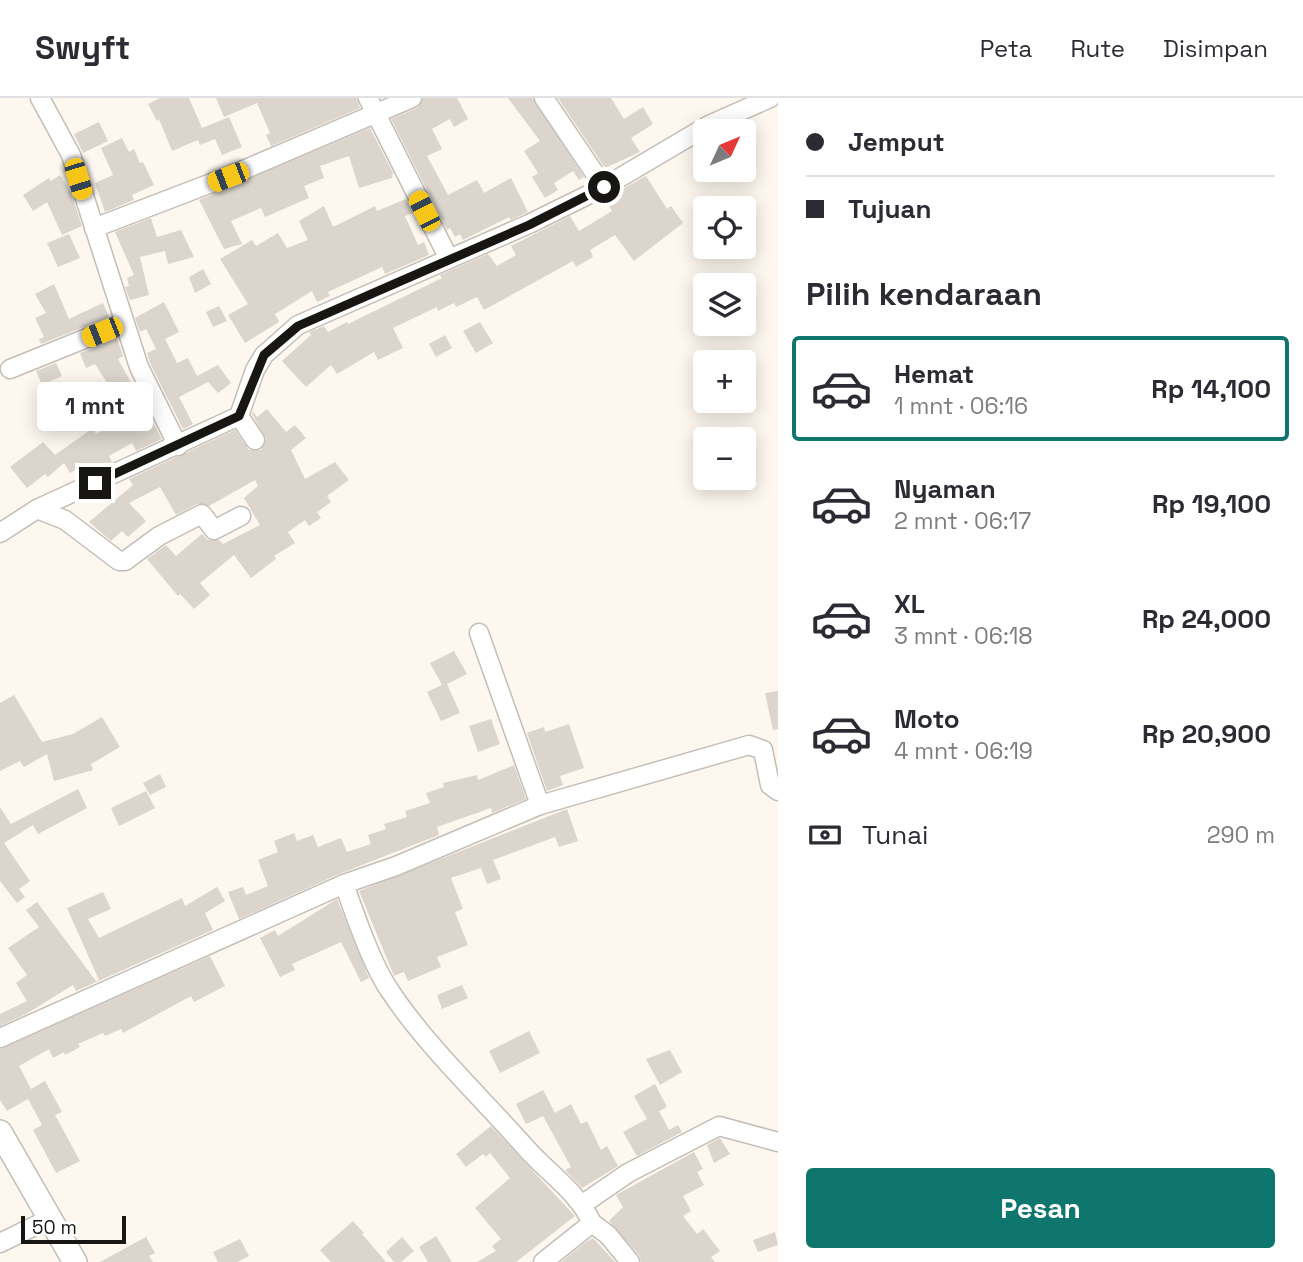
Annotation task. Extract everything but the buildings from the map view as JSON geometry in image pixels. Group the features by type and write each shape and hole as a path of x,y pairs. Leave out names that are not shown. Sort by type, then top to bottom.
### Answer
{"main road":[{"path":"0,1132 75,1262"}],"street":[{"path":"40,98 71,155 139,367 178,446"},
{"path":"368,98 449,259"},
{"path":"94,228 376,115 412,98"},
{"path":"544,98 604,187"},
{"path":"0,533 37,509 239,416 264,355 298,326 604,187 709,125 770,98"},
{"path":"10,369 124,323"},
{"path":"239,416 255,440"},
{"path":"37,509 65,520 120,561 125,561 159,536 202,514 214,530 241,516"},
{"path":"478,633 540,805"},
{"path":"0,1038 344,884 396,866 540,805 749,745 763,750 770,785 778,791"},
{"path":"344,884 358,923 389,990 462,1079 536,1160 583,1204 592,1223 608,1236 630,1262"},
{"path":"583,1204 628,1173 719,1126 778,1142"},
{"path":"0,1243 48,1219"},
{"path":"542,1262 592,1223"}],"route":[{"path":"95,483 239,416 255,370 264,355 298,326 529,225 604,187"}]}
